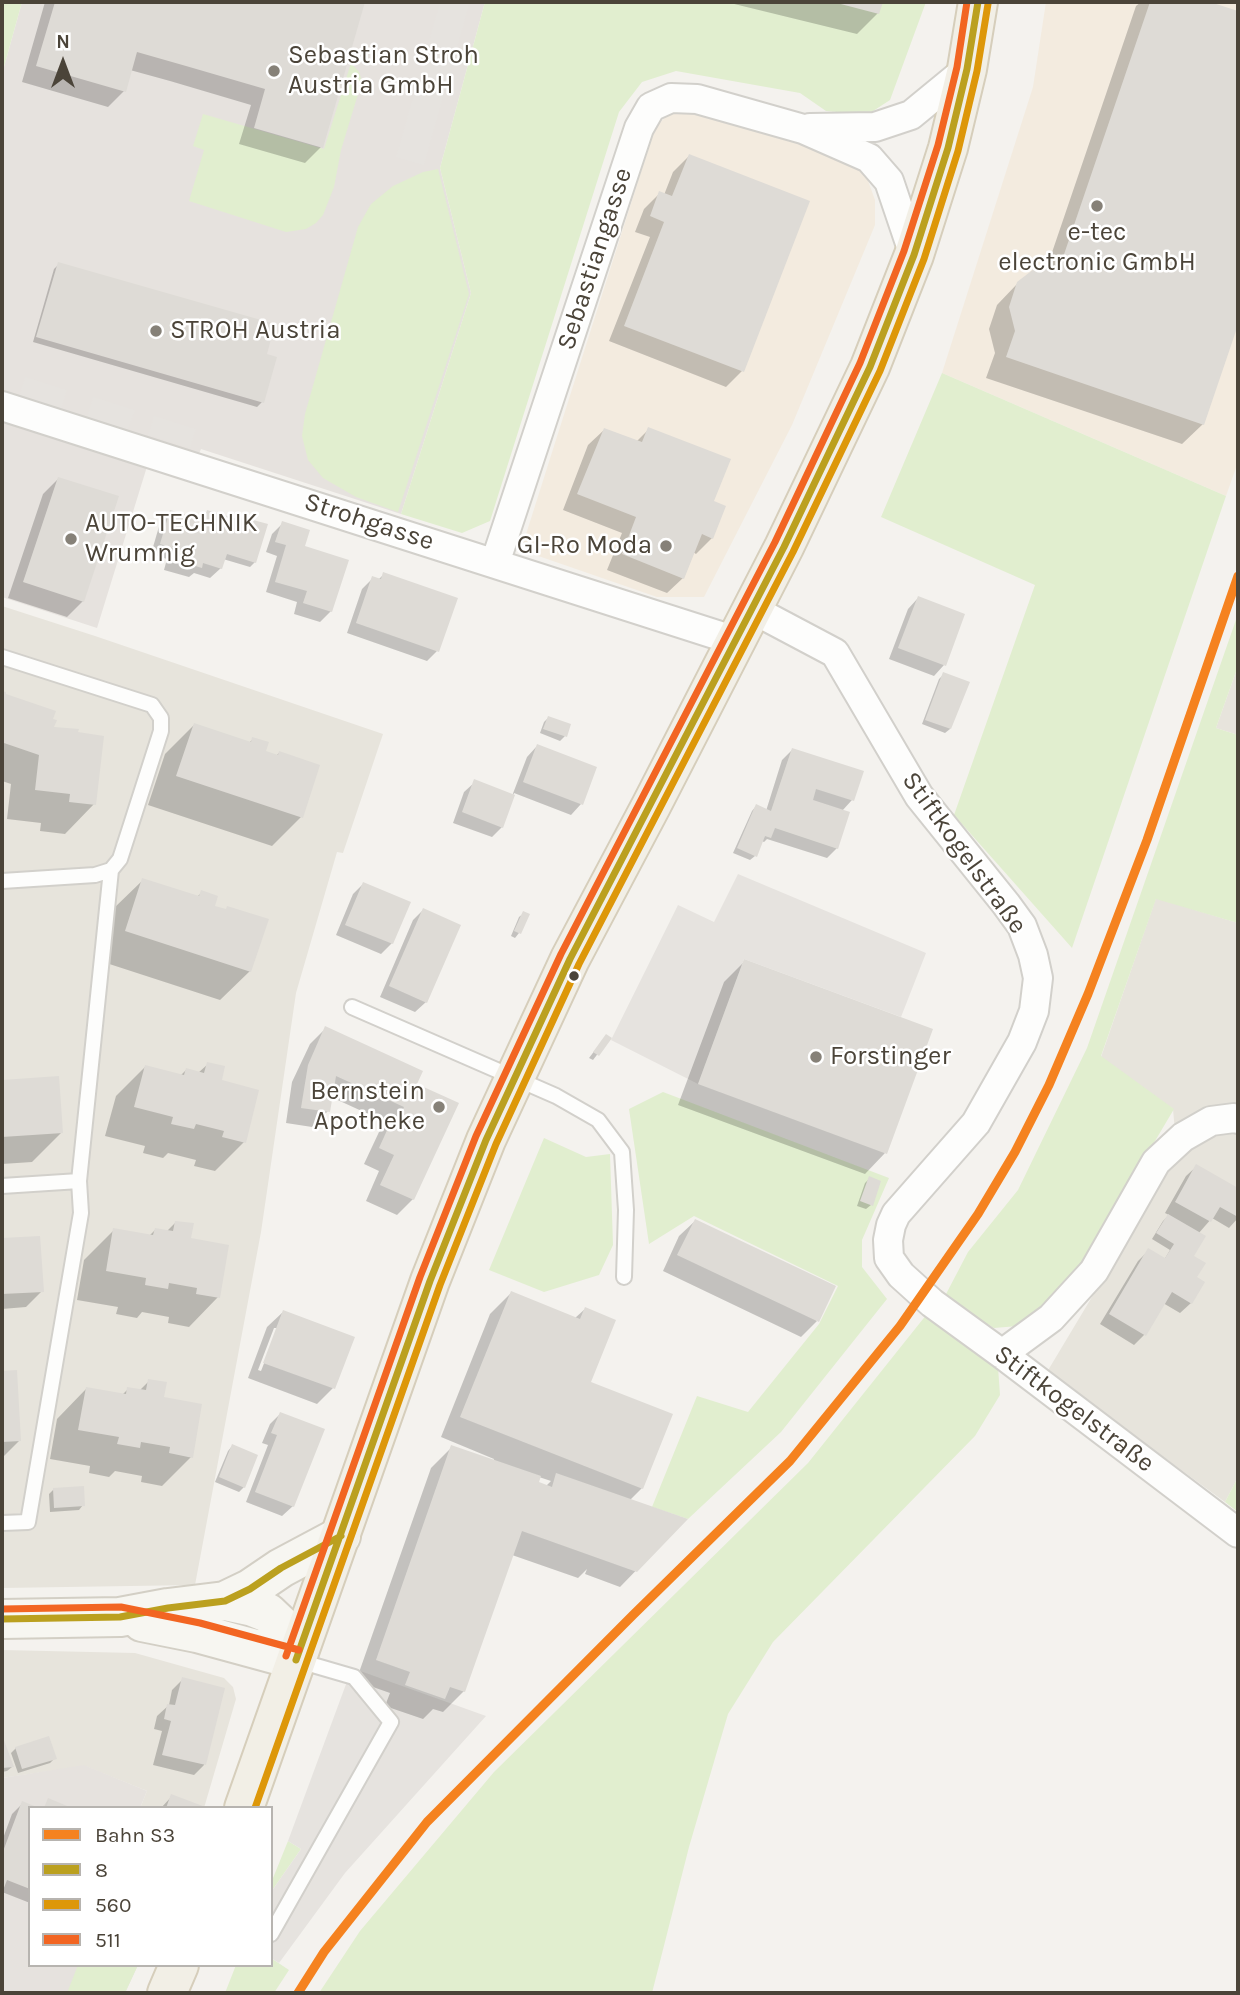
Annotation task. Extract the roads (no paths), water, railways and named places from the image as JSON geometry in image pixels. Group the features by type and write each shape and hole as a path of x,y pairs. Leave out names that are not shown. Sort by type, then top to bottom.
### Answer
{"main road":[{"path":"245,1806 430,1281 486,1140 570,959 744,625 870,367 914,255 948,148 967,69 978,2"},
{"path":"2,1619 120,1618 168,1608 225,1601 250,1589 281,1567 341,1536"},
{"path":"225,1601 268,1613 287,1631 296,1660"},
{"path":"120,1618 197,1633 296,1660"},
{"path":"167,1993 178,1967"}],"street":[{"name":"Sebastiangasse","path":"803,129 875,127 911,115 967,69"},
{"name":"Sebastiangasse","path":"495,563 639,128 651,107 671,98 696,99 803,129 869,158 889,181 914,255"},
{"name":"Strohgasse","path":"2,406 495,563 744,625"},
{"name":"Stiftkogelstraße","path":"744,625 835,653 919,796 1022,926 1033,955 1038,978 1034,1011 1022,1042 976,1123 896,1214 888,1240 889,1258 901,1275 940,1309 1238,1533"},
{"path":"1002,1354 1051,1318 1094,1271 1156,1162 1183,1137 1211,1121 1238,1119"}],"lane":[{"path":"2,657 152,705 161,718 161,731 120,859 111,870 95,875 2,881"},
{"path":"2,1523 27,1522 81,1213 79,1181 111,870"},
{"path":"352,1007 556,1096 598,1120 622,1152 626,1210 624,1277"},
{"path":"2,1186 79,1181"},
{"path":"273,1930 391,1722 354,1677 296,1660"}],"rail line":[{"name":"S3","path":"298,1993 324,1952 427,1822 790,1461 900,1326 978,1214 1015,1152 1049,1085 1088,994 1147,840 1238,576"}],"place":[{"name":"Sebastian Stroh Austria GmbH","path":"274,71"},
{"name":"e-tec electronic GmbH","path":"1097,206"},
{"name":"STROH Austria","path":"156,331"},
{"name":"AUTO-TECHNIK Wrumnig","path":"71,539"},
{"name":"GI-Ro Moda","path":"666,546"},
{"name":"Forstinger","path":"816,1057"},
{"name":"Bernstein Apotheke","path":"439,1107"}]}
